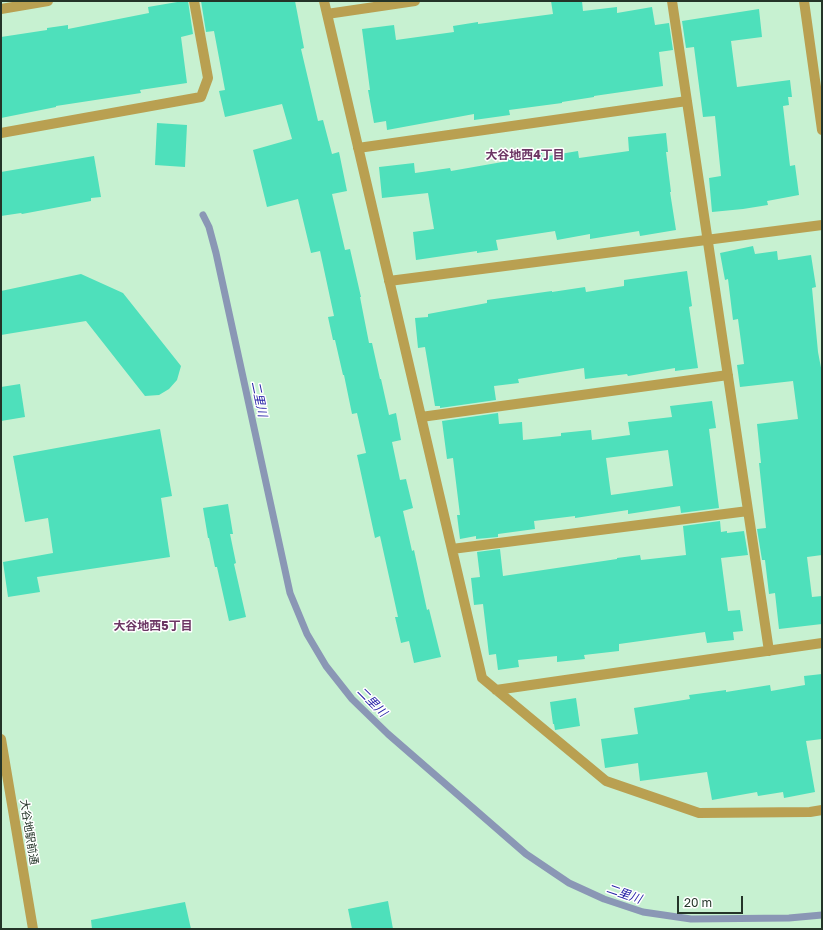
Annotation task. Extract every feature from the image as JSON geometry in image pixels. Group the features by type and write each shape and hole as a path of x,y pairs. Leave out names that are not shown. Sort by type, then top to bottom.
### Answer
{"street":[{"path":"1,9 48,1"},
{"path":"1,133 201,97 208,78 194,1"},
{"path":"324,1 482,678 606,781 699,813 810,812 822,810"},
{"path":"327,14 415,1"},
{"path":"672,1 769,650"},
{"path":"804,1 819,85 822,130"},
{"path":"358,148 687,101"},
{"path":"389,281 822,225"},
{"path":"421,417 728,375"},
{"path":"452,548 748,511"},
{"path":"496,690 822,643"},
{"name":"大谷地駅前通","path":"1,739 33,929"}],"building":[{"path":"188,1 193,34 181,37 187,83 140,90 141,93 56,106 1,118 1,37 47,30 47,28 68,25 68,29 149,13 148,7"},
{"path":"201,1 295,1 304,48 301,49 318,121 323,120 332,154 339,152 347,191 332,194 345,250 350,249 361,297 369,343 372,343 389,415 396,413 401,440 392,442 400,480 406,479 413,508 403,511 412,551 414,550 427,610 429,609 441,657 414,663 409,641 401,643 395,617 398,617 380,536 375,538 357,455 366,453 357,413 352,414 344,375 335,340 333,340 328,317 334,316 320,251 311,253 298,199 267,207 253,150 292,139 282,104 225,117 219,91 225,90 214,31 206,32"},
{"path":"551,1 582,1 583,11 617,7 617,13 652,7 655,25 669,23 673,50 659,52 663,86 594,96 562,103 509,110 510,115 474,120 474,114 387,130 386,121 374,123 368,90 370,90 362,29 394,25 396,40 454,32 453,26 553,14"},
{"path":"759,9 762,37 731,41 737,87 790,80 792,97 788,97 789,105 783,106 790,166 795,165 799,195 767,201 768,205 712,212 709,178 721,176 715,116 703,117 694,47 686,48 682,21"},
{"path":"157,123 187,125 185,167 155,165"},
{"path":"666,133 668,152 666,152 670,192 676,230 640,236 639,231 590,239 590,234 557,240 555,231 496,240 498,250 477,253 477,251 416,260 413,232 434,229 428,193 382,198 379,167 414,163 415,173 450,168 451,171 508,161 508,158 542,153 542,157 578,151 579,158 629,151 628,137"},
{"path":"94,156 101,197 91,198 91,201 22,214 1,216 1,172"},
{"path":"753,246 755,254 777,251 778,260 811,255 816,287 812,288 818,352 822,373 822,555 807,557 812,597 822,596 822,624 779,629 775,593 769,594 765,560 762,560 757,529 766,528 759,463 761,463 757,424 798,419 793,381 740,387 737,365 744,364 738,319 733,320 728,279 725,280 720,253"},
{"path":"687,271 692,306 689,307 698,368 675,371 675,368 628,376 627,374 585,379 584,368 518,379 519,383 494,386 496,400 440,408 440,406 435,406 425,347 418,348 415,318 428,317 428,314 487,303 487,300 585,287 586,292 624,286 624,280"},
{"path":"81,274 123,293 181,366 177,380 169,389 159,395 145,396 86,321 1,335 1,291"},
{"path":"20,384 25,417 1,421 1,387"},
{"path":"712,401 716,428 709,429 719,508 681,513 680,506 628,514 628,510 575,518 575,516 534,521 535,529 498,534 498,537 476,539 476,536 460,539 457,515 460,515 453,458 447,459 442,421 498,413 499,424 522,422 523,440 561,436 561,433 591,430 592,440 630,435 628,422 672,417 670,406","holes":["668,450 673,486 611,495 606,458"]},
{"path":"160,429 172,496 161,498 170,557 37,577 40,592 8,597 3,562 53,553 48,518 25,522 13,456"},
{"path":"228,504 233,534 230,534 236,563 234,564 246,617 229,621 217,567 215,567 208,538 203,508"},
{"path":"720,521 721,532 727,531 727,533 744,531 748,555 721,558 728,611 740,610 743,631 733,632 734,640 707,643 705,632 619,644 619,651 584,655 585,659 557,662 557,656 518,660 519,667 498,670 496,654 489,655 483,604 474,605 471,578 480,577 477,552 500,549 503,576 640,555 641,560 686,555 683,526"},
{"path":"822,674 822,739 806,741 815,792 784,798 783,792 758,796 757,792 712,800 707,772 640,781 638,763 605,768 601,739 638,734 634,708 690,699 689,695 726,690 726,692 770,685 771,691 805,685 804,676"},
{"path":"576,698 580,726 555,730 550,702"},
{"path":"388,901 393,929 352,929 348,909"},
{"path":"185,902 191,929 92,929 91,920"}],"waterway":[{"name":"二里川","path":"203,215 209,227 216,253 290,593 307,634 326,666 352,699 388,734 526,854 569,883 604,899 643,912 691,919 789,918 822,915"}],"district":[{"name":"大谷地西4丁目","path":"525,155"},
{"name":"大谷地西5丁目","path":"153,626"}]}
